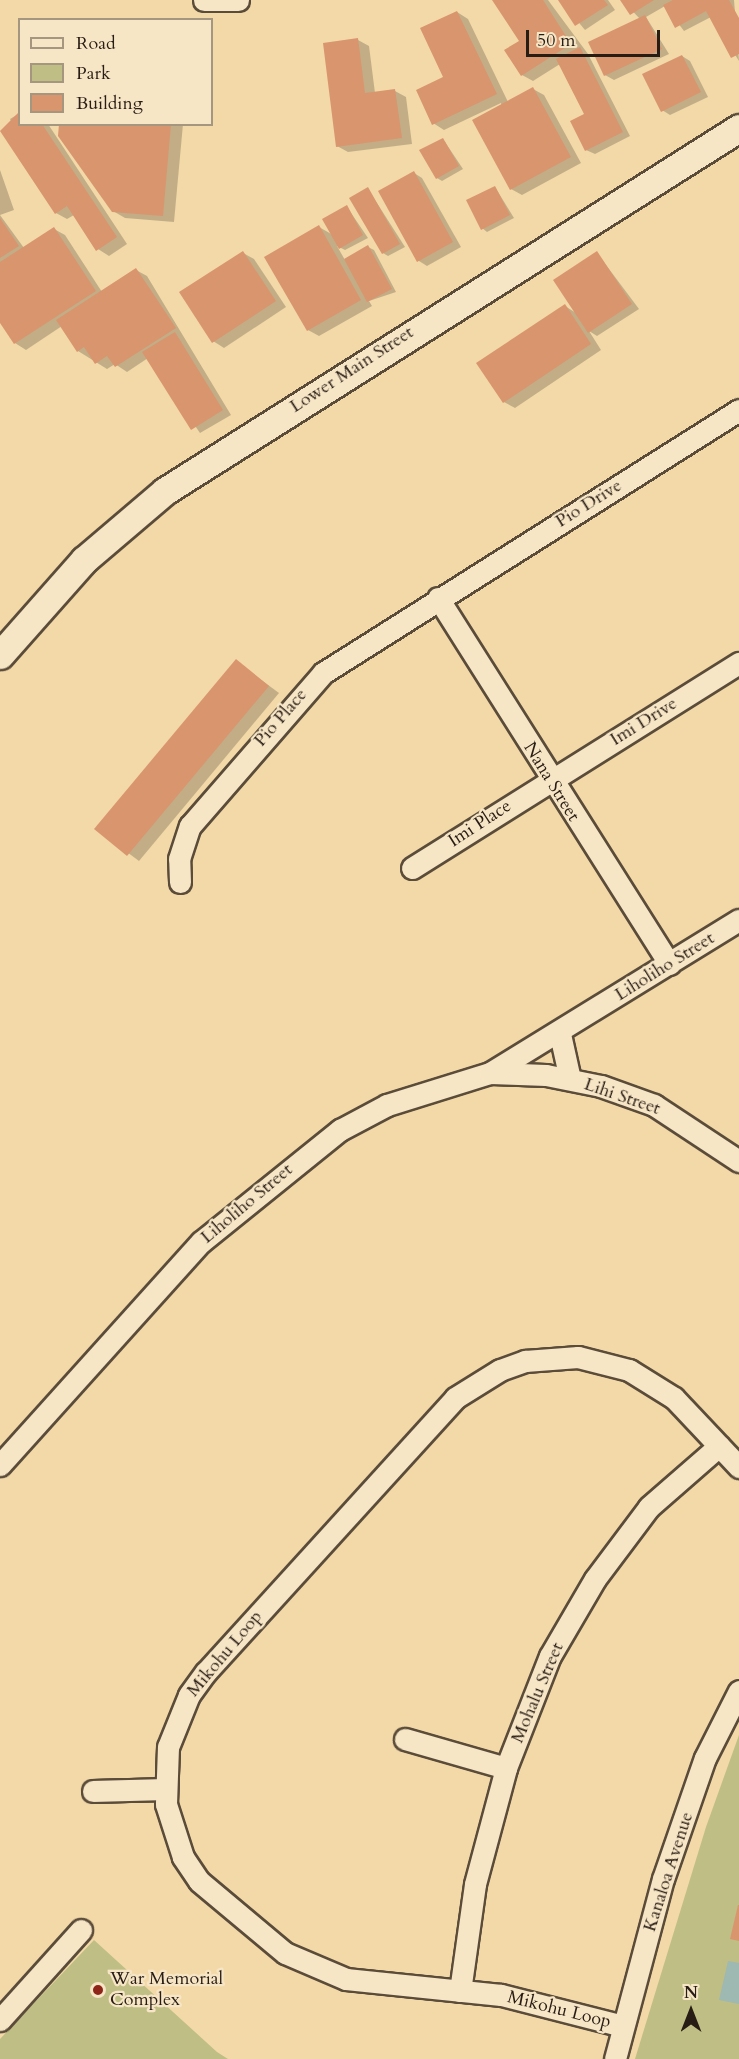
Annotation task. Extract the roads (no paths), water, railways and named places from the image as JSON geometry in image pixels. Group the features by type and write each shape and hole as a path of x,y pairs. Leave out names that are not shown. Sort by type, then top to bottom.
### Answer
{"street":[{"path":"204,0 238,0"},
{"name":"Lower Main Street","path":"0,655 84,560 165,491 739,128"},
{"name":"Pio Drive","path":"438,598 739,410"},
{"name":"Nana Street","path":"438,598 549,780 669,964"},
{"name":"Pio Place","path":"180,882 179,859 190,826 295,700 352,651 438,598"},
{"name":"Imi Drive","path":"549,780 739,663"},
{"name":"Imi Place","path":"412,868 549,780"},
{"name":"Liholiho Street","path":"0,1465 152,1291 255,1194 340,1130 387,1105 490,1073 560,1034 739,920"},
{"path":"560,1034 570,1079"},
{"name":"Lihi Street","path":"490,1073 570,1079 654,1105 739,1161"},
{"name":"Mikohu Loop","path":"623,2026 541,2003 460,1991 346,1979 285,1953 199,1881 172,1831 165,1789 176,1720 206,1672 455,1398 476,1382 500,1370 551,1357 604,1362 652,1382 739,1467"},
{"name":"Mohalu Street","path":"460,1991 476,1884 506,1768 550,1656 595,1579 649,1507 719,1446"},
{"name":"Kanaloa Avenue","path":"615,2059 663,1879 705,1758 739,1691"},
{"path":"405,1739 506,1768"},
{"path":"93,1791 165,1789"},
{"path":"0,2020 81,1930"}],"water":[{"path":"728,1961 739,1963 739,2004 719,2000"}],"place":[{"name":"War Memorial Complex","path":"98,1990"}]}
